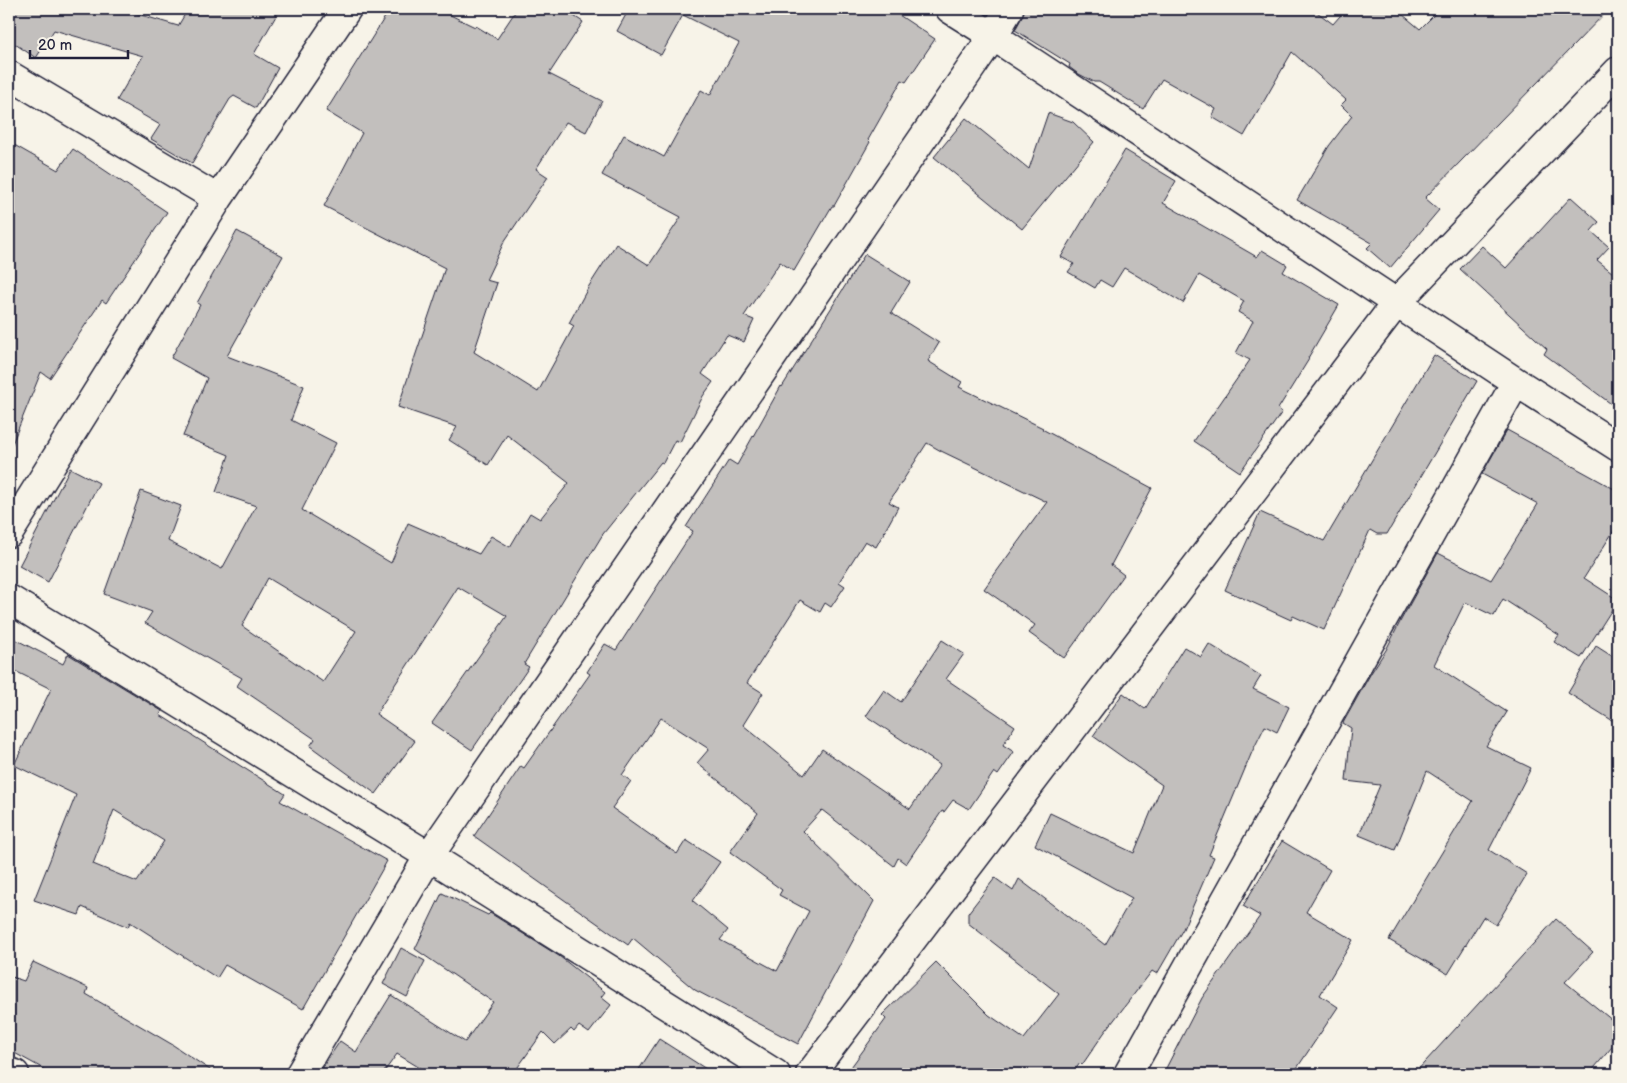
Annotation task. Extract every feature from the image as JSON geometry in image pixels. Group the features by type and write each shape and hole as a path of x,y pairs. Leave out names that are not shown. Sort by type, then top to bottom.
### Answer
{"street":[{"path":"9,533 218,199 347,9"},
{"path":"950,9 994,36 1516,382 1618,447"},
{"path":"300,1074 429,856 994,36 1009,9"},
{"path":"810,1074 1397,302 1618,71"},
{"path":"9,75 218,199"},
{"path":"1128,1074 1516,382"},
{"path":"9,600 429,856 776,1074"},
{"path":"9,1072 15,1074"}],"building":[{"path":"9,9 121,9 178,26 188,9 280,9 254,54 278,68 256,108 234,96 230,99 192,163 151,139 160,125 117,100 143,56 54,30 36,58 9,40"},
{"path":"390,9 438,9 476,26 497,39 517,9 563,9 583,22 549,74 602,101 586,132 566,122 536,169 548,177 504,242 486,280 497,283 474,352 538,392 574,326 569,323 589,286 616,244 649,265 681,217 602,175 624,135 664,157 701,90 710,95 739,43 683,15 661,55 617,31 629,9 890,9 935,39 906,82 902,80 834,206 832,206 794,271 780,262 744,316 754,320 744,342 727,335 702,374 713,382 703,396 680,442 675,440 663,463 661,462 603,534 524,664 529,667 472,750 432,723 507,616 458,587 376,714 415,741 376,794 310,746 315,739 237,686 242,678 145,623 152,612 104,594 141,491 181,506 168,541 222,569 256,506 216,492 229,455 183,436 207,378 171,358 200,305 197,303 237,231 283,256 227,356 304,386 291,420 336,443 302,510 391,563 408,523 479,554 491,536 510,547 530,513 540,519 569,483 507,435 488,465 449,440 457,427 398,407 445,268 324,206 362,133 326,111","holes":["268,578 356,631 323,682 242,626"]},
{"path":"1025,9 1313,9 1333,24 1346,9 1396,9 1420,29 1440,9 1609,9 1425,198 1439,210 1390,268 1367,248 1372,243 1297,200 1329,146 1352,116 1341,105 1346,100 1292,52 1244,136 1212,117 1216,109 1162,79 1143,109 1099,82 1094,82 1077,73 1069,67 1070,64 1015,30"},
{"path":"1048,113 1073,122 1094,142 1022,229 934,157 966,118 1029,169"},
{"path":"9,142 58,170 73,149 167,212 106,303 102,300 50,378 41,372 10,449"},
{"path":"1125,150 1176,181 1163,203 1257,257 1262,250 1287,265 1283,272 1339,305 1278,409 1282,412 1240,472 1194,441 1250,360 1236,353 1253,321 1238,312 1244,301 1199,275 1183,303 1124,268 1112,287 1100,280 1095,288 1068,272 1074,264 1061,257"},
{"path":"1571,197 1599,222 1591,231 1609,247 1597,260 1618,277 1618,409 1544,354 1547,349 1460,269 1482,246 1506,268"},
{"path":"865,254 910,282 891,313 939,343 928,361 962,382 959,387 1043,428 1152,488 1111,565 1124,575 1064,658 1029,633 1035,625 984,589 1047,502 927,443 889,502 898,507 876,547 865,541 839,582 845,586 831,607 825,603 820,612 800,600 747,683 763,693 743,725 804,775 822,749 910,809 940,765 866,716 884,690 901,702 942,640 964,654 946,679 1015,726 1003,745 1014,752 998,775 994,772 969,809 953,800 944,812 942,811 906,864 898,858 894,866 822,810 803,831 874,901 798,1044 695,990 633,938 628,945 474,836 521,766 524,768 590,674 587,672 605,644 616,650 693,531 686,527 729,460 737,465 782,387","holes":["661,718 709,749 697,763 758,813 730,852 782,890 779,895 809,911 777,971 720,940 728,930 693,901 720,862 686,840 677,854 612,808 631,781 622,775"]},
{"path":"1434,355 1477,381 1387,534 1377,534 1370,530 1324,630 1293,616 1291,620 1225,590 1260,512 1324,541"},
{"path":"1507,430 1618,491 1618,524 1584,578 1618,600 1581,658 1554,642 1559,635 1503,599 1494,616 1465,602 1434,665 1507,712 1486,746 1531,768 1489,850 1527,874 1496,925 1483,917 1448,974 1389,940 1473,801 1427,771 1395,850 1359,835 1380,785 1346,781 1351,728 1343,723 1386,650 1438,553 1491,580 1538,504 1482,474"},
{"path":"70,468 99,483 48,582 19,566"},
{"path":"9,636 63,664 68,654 162,711 160,715 285,794 280,801 387,861 303,1009 225,965 217,978 130,922 128,927 82,907 79,915 34,900 76,795 14,765 51,689 9,668","holes":["114,810 164,841 137,882 93,864"]},
{"path":"1209,644 1261,676 1253,689 1289,707 1277,732 1265,726 1252,752 1209,855 1214,857 1183,929 1157,974 1152,971 1082,1065 1080,1063 1072,1074 846,1074 886,1019 882,1015 936,962 989,1015 1024,1039 1059,994 968,923 968,913 995,878 1013,891 1019,879 1105,945 1132,898 1035,845 1050,813 1134,853 1162,785 1093,736 1123,693 1145,709 1184,647 1201,657"},
{"path":"1596,646 1618,660 1618,724 1568,693"},
{"path":"1282,841 1330,870 1306,912 1353,940 1320,995 1338,1007 1293,1074 1163,1074 1202,998 1260,916 1243,906"},
{"path":"442,893 488,915 490,913 559,956 605,992 601,997 611,1005 589,1033 579,1026 574,1032 571,1029 555,1044 543,1032 513,1074 430,1074 397,1054 384,1072 387,1074 318,1074 340,1041 356,1052 391,995 465,1042 493,1002 415,949"},
{"path":"1556,919 1593,952 1565,982 1618,1025 1618,1040 1589,1074 1414,1074"},
{"path":"401,948 425,961 407,997 383,984"},
{"path":"33,962 88,988 86,994 173,1045 216,1074 53,1074 9,1050 9,976 24,981"},
{"path":"659,1039 714,1074 636,1074"}]}
